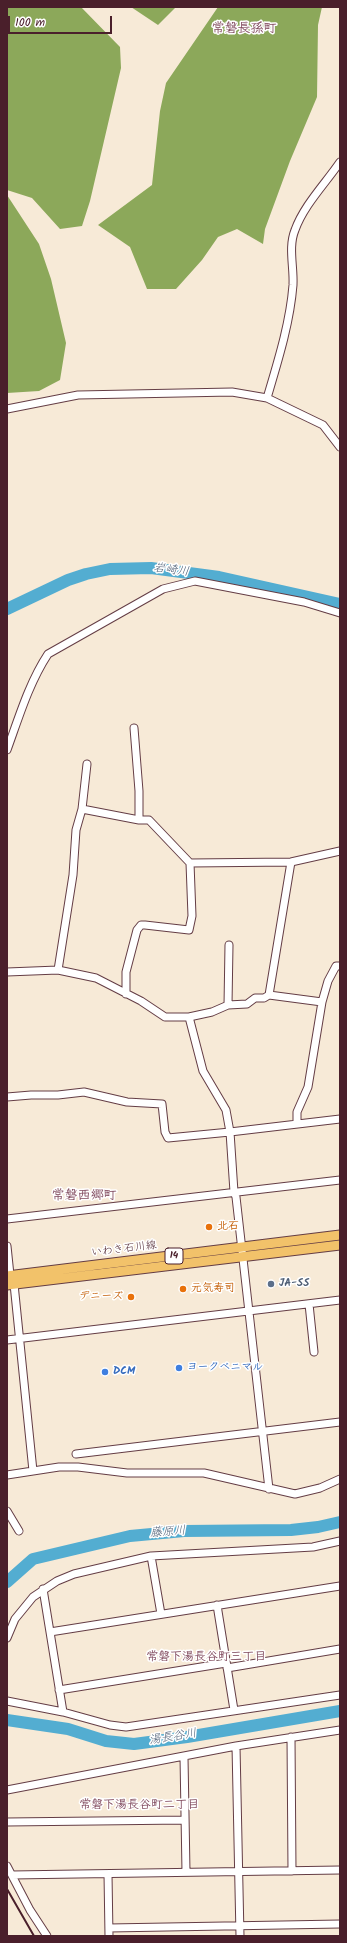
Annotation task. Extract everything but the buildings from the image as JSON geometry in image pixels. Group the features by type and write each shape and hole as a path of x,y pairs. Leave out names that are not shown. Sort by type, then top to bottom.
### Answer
{"main road":[{"name":"いわき石川線","path":"243,1252 340,1235"},
{"name":"いわき石川線","path":"10,1280 243,1252 340,1245"}],"street":[{"path":"267,398 282,347 293,285 292,245 294,232 312,200 340,162"},
{"path":"7,409 78,395 232,392 267,398 324,425 340,447"},
{"path":"7,750 26,698 39,668 48,654 163,589 195,581 304,602 340,613"},
{"path":"134,728 139,791 139,820"},
{"path":"58,970 73,875 76,830 82,808 87,764"},
{"path":"82,808 139,820 149,820 190,863 192,916 189,930 141,925 137,930 126,972 126,994"},
{"path":"190,863 291,862 340,851"},
{"path":"7,972 58,970 96,978 141,1001 165,1017 189,1017 212,1012 228,1005 247,1004 255,998 264,998 269,994 291,862"},
{"path":"228,1005 229,945"},
{"path":"297,1124 297,1112 308,1087 322,1002 328,981 336,966 340,966"},
{"path":"269,994 322,1002"},
{"path":"189,1017 203,1071 226,1110 234,1192 236,1197 250,1311 269,1489"},
{"path":"7,1098 84,1092 127,1102 162,1104 166,1135 297,1124 340,1118"},
{"path":"7,1219 340,1180"},
{"path":"7,1246 10,1280 20,1338 33,1471"},
{"path":"7,1340 340,1300"},
{"path":"308,1304 314,1352"},
{"path":"76,1454 340,1422"},
{"path":"7,1475 59,1467 78,1467 127,1473 204,1474 295,1494 340,1480"},
{"path":"7,1511 19,1531"},
{"path":"7,1638 18,1614 25,1605 43,1589 74,1574 151,1556 313,1547 340,1541"},
{"path":"151,1556 161,1614"},
{"path":"50,1632 340,1586"},
{"path":"43,1589 63,1712"},
{"path":"217,1605 234,1710"},
{"path":"59,1690 340,1649"},
{"path":"7,1701 63,1712 110,1725 139,1727 234,1710 340,1695"},
{"path":"7,1790 236,1746 340,1730"},
{"path":"291,1737 292,1871"},
{"path":"236,1746 240,1936"},
{"path":"184,1756 186,1872"},
{"path":"7,1822 185,1820"},
{"path":"7,1866 30,1910 47,1936"},
{"path":"12,1875 340,1870"},
{"path":"108,1874 109,1932 240,1926 340,1924"}],"green space":[{"path":"7,7 81,7 120,47 121,68 90,201 82,226 60,229 32,198 7,190"},
{"path":"131,7 176,7 158,25"},
{"path":"218,7 322,7 318,25 317,97 290,161 265,229 263,244 237,229 218,237 202,260 176,289 147,289 130,247 98,225 152,185 160,111 166,83"},
{"path":"7,195 39,244 51,279 66,343 60,380 39,391 7,393"}],"waterway":[{"name":"岩崎川","path":"7,609 68,580 86,574 110,569 151,568 219,577 340,604"},
{"name":"藤原川","path":"7,1582 33,1559 130,1536 184,1531 291,1530 318,1527 340,1522"},
{"name":"湯長谷川","path":"7,1720 68,1729 106,1741 134,1744 187,1737 340,1711"}],"railway":[{"path":"7,1889 34,1936"}],"place":[{"name":"北石","path":"209,1227"},
{"name":"JA-SS","path":"271,1284"},
{"name":"元気寿司","path":"183,1289"},
{"name":"デニーズ","path":"131,1297"},
{"name":"ヨークベニマル","path":"179,1368"},
{"name":"DCM","path":"105,1372"}],"district":[{"name":"常磐長孫町","path":"244,30"},
{"name":"常磐西郷町","path":"84,1197"},
{"name":"常磐下湯長谷町三丁目","path":"206,1658"},
{"name":"常磐下湯長谷町二丁目","path":"139,1806"}]}
